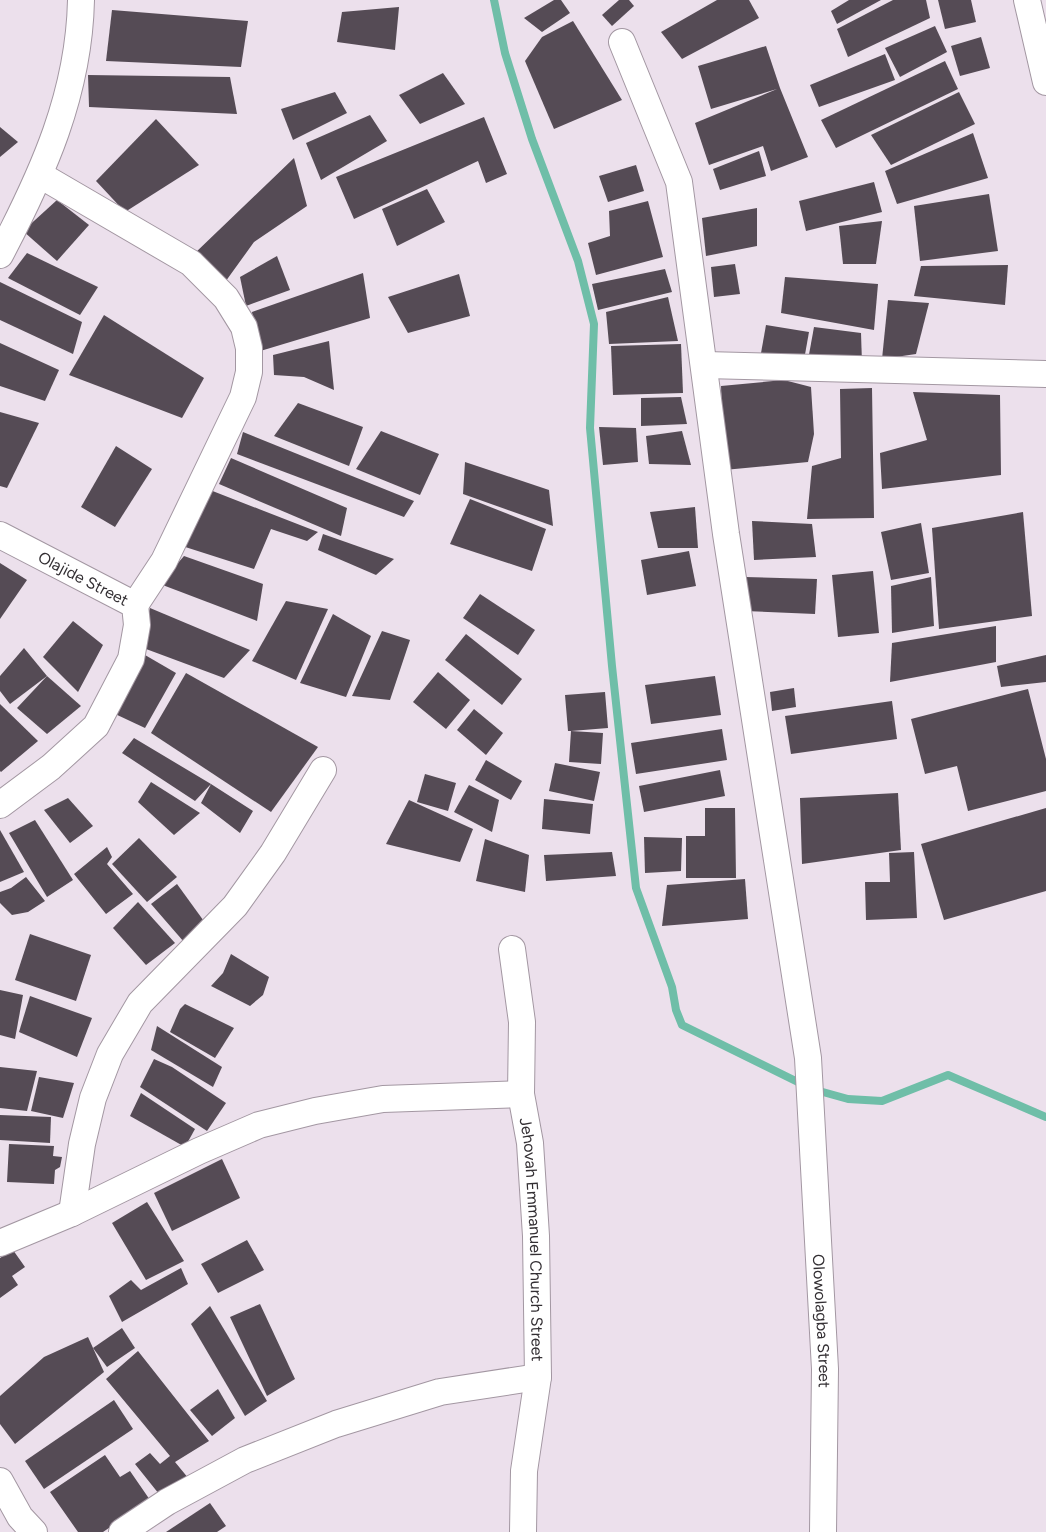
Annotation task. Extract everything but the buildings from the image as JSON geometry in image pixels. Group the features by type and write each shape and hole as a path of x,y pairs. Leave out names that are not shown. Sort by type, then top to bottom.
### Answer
{"street":[{"path":"0,255 40,175 71,85 81,0"},
{"path":"1027,0 1046,82"},
{"name":"Olowolagba Street","path":"622,42 679,182 726,534 808,1058 825,1369 823,1532"},
{"path":"40,175 191,263 226,298 244,327 249,348 249,372 243,397 164,561 135,604"},
{"path":"705,365 1046,374"},
{"name":"Olajide Street","path":"0,535 135,604 137,625 130,659 96,726 51,767 0,805"},
{"path":"72,1213 82,1144 93,1098 110,1054 140,1003 235,906 273,853 323,770"},
{"name":"Jehovah Emmanuel Church Street","path":"512,949 522,1022 522,1094 530,1143 535,1224 538,1377 524,1471 523,1532"},
{"path":"0,1243 72,1213 199,1151 259,1125 315,1111 383,1100 522,1094"},
{"path":"122,1532 167,1502 245,1460 336,1424 440,1392 538,1377"},
{"path":"0,1481 20,1517 34,1532"}],"waterway":[{"path":"494,0 505,53 532,139 578,261 594,324 590,428 636,888 672,987 676,1010 682,1025 812,1089 848,1099 882,1101 948,1075 1046,1117"}]}
